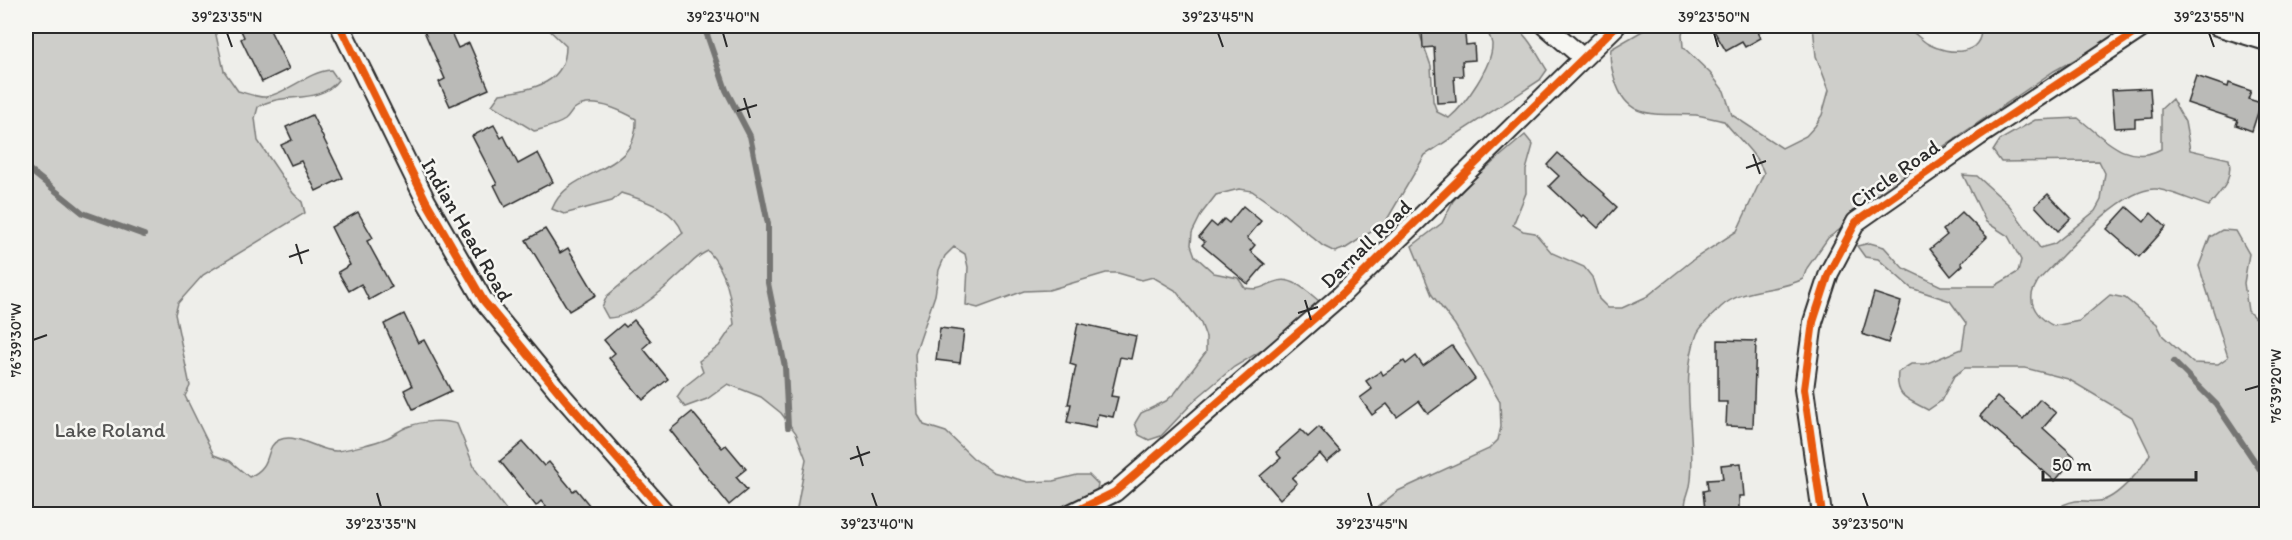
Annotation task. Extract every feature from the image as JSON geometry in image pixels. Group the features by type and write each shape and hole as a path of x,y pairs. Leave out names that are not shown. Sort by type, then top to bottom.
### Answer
{"street":[{"name":"Indian Head Road","path":"340,26 426,201 483,300 563,397 666,514"},
{"path":"1546,26 1582,57"},
{"name":"Darnall Road","path":"1070,514 1115,492 1341,295 1616,26"},
{"name":"Circle Road","path":"1822,514 1804,389 1816,312 1829,273 1856,222 1979,136 2145,26"},
{"path":"2217,26 2266,41"}],"green space":[{"path":"1504,25 1516,28 1536,51 1547,70 1540,80 1425,155 1385,223 1346,248 1335,252 1323,246 1252,191 1239,189 1216,195 1202,213 1192,233 1191,245 1195,256 1214,273 1238,278 1245,288 1255,289 1278,281 1290,281 1324,305 1297,329 1234,367 1197,398 1161,436 1149,440 1139,435 1135,423 1141,413 1166,401 1175,393 1206,352 1206,337 1200,321 1175,290 1153,277 1142,280 1118,273 1106,273 1049,290 1024,291 978,308 966,305 968,267 965,254 954,247 945,256 939,270 935,295 915,354 918,415 924,425 946,432 973,458 993,472 1028,482 1053,481 1077,475 1089,475 1098,484 1096,495 1049,511 1031,514 796,514 806,459 796,433 781,413 761,397 728,384 707,399 685,407 677,397 684,387 703,372 699,361 719,346 734,324 724,276 708,251 647,302 628,313 608,318 602,307 607,296 683,233 679,224 666,211 621,193 612,201 564,214 552,209 561,195 573,185 615,161 626,151 634,138 636,119 606,106 589,104 574,109 562,122 534,131 492,105 500,94 545,83 560,69 566,46 545,26 1417,26 1431,66 1433,101 1437,112 1449,118 1463,104 1488,63 1492,44 1485,26"},
{"name":"Lake Roland","path":"26,26 214,26 224,71 238,91 259,97 283,91 314,74 331,70 338,80 321,93 268,102 258,107 255,118 258,141 293,193 302,202 305,213 203,275 178,303 175,314 190,386 185,396 214,455 230,461 249,477 262,468 274,443 286,438 294,438 323,449 337,451 382,440 419,423 439,421 457,424 475,469 509,514 26,514"},
{"path":"1651,26 1684,26 1683,47 1710,73 1724,91 1732,115 1782,148 1806,136 1815,126 1822,115 1829,90 1816,56 1813,26 1900,26 1936,48 1963,51 1977,43 1981,26 2136,26 2054,71 1909,170 1883,199 1828,238 1807,268 1803,279 1740,296 1721,307 1705,323 1697,334 1689,369 1692,462 1690,485 1685,504 1687,514 1369,514 1398,491 1489,449 1498,440 1501,427 1500,402 1455,325 1432,295 1412,246 1442,223 1453,201 1470,182 1525,135 1533,145 1526,170 1526,193 1513,225 1523,231 1535,233 1552,253 1584,267 1592,277 1599,299 1608,308 1622,308 1646,297 1694,259 1737,231 1764,173 1751,152 1724,121 1696,115 1658,114 1637,110 1628,104 1615,80 1610,57 1611,49"},
{"path":"2172,99 2185,122 2190,150 2229,159 2228,179 2222,190 2209,206 2156,189 2142,191 2127,199 2093,225 2038,281 2033,292 2033,305 2038,314 2054,326 2079,321 2110,295 2125,298 2157,324 2163,336 2193,363 2218,364 2228,357 2199,266 2210,237 2222,230 2236,231 2249,254 2244,283 2248,311 2266,330 2266,514 2059,514 2063,505 2078,501 2099,501 2113,495 2141,467 2150,454 2132,417 2068,379 2025,368 1965,368 1954,376 1941,401 1928,410 1904,397 1899,387 1898,372 1911,364 1925,364 1962,349 1966,323 1950,301 1911,288 1878,259 1865,257 1857,246 1870,243 1884,247 1903,268 1941,286 1995,286 2018,272 2021,260 2008,236 1986,222 1963,175 1977,176 2009,205 2040,248 2054,244 2095,211 2101,200 2105,173 2099,161 2001,162 1993,151 2000,140 2035,120 2078,118 2116,148 2137,155 2149,154 2161,149 2161,109"}],"building":[{"path":"239,26 268,26 289,69 262,82 241,39 244,37"},
{"path":"436,26 448,26 458,48 469,43 489,89 450,106 439,82 445,79 424,31"},
{"path":"1428,26 1464,26 1466,45 1474,44 1475,60 1462,61 1463,76 1454,76 1456,102 1437,103 1434,47 1423,48 1422,31 1428,30"},
{"path":"1711,26 1770,26 1758,32 1761,38 1745,47 1742,42 1726,51"},
{"path":"2196,76 2228,87 2229,83 2251,91 2248,99 2261,103 2252,131 2236,125 2238,120 2187,103"},
{"path":"2150,88 2152,118 2135,119 2135,127 2115,128 2112,90"},
{"path":"312,115 343,178 316,191 301,161 291,165 281,145 292,140 286,127"},
{"path":"494,125 501,138 504,136 518,164 538,153 553,182 505,207 494,185 497,184 472,136"},
{"path":"1558,153 1617,207 1598,228 1584,215 1582,217 1549,186 1559,176 1547,165"},
{"path":"2048,194 2071,218 2058,231 2035,206"},
{"path":"1243,206 1261,221 1247,238 1255,245 1250,251 1265,264 1248,284 1202,245 1205,242 1199,237 1211,222 1217,227 1224,219 1229,223"},
{"path":"2127,207 2144,222 2151,213 2166,227 2139,257 2107,229"},
{"path":"358,212 373,238 367,241 392,287 369,300 361,284 349,291 338,272 350,265 331,227"},
{"path":"1962,212 1987,237 1951,276 1930,249 1947,235 1943,230"},
{"path":"545,229 560,253 568,248 596,295 569,311 526,240"},
{"path":"1874,293 1901,302 1888,343 1862,334"},
{"path":"404,314 418,343 424,340 451,391 413,409 404,390 412,386 384,324"},
{"path":"634,320 651,341 643,348 668,379 643,400 609,358 615,353 604,340 623,324 626,327"},
{"path":"1078,323 1136,336 1131,359 1120,357 1111,396 1118,397 1113,417 1098,414 1095,428 1067,422 1071,404 1068,404 1076,366 1070,364"},
{"path":"940,328 964,331 960,363 936,360"},
{"path":"1718,340 1756,341 1753,427 1726,426 1727,402 1718,402"},
{"path":"1452,346 1475,379 1428,414 1419,401 1397,417 1387,404 1372,415 1360,398 1372,389 1366,381 1381,371 1383,375 1404,361 1406,364 1416,356 1423,366"},
{"path":"1997,397 2023,419 2040,399 2056,413 2043,428 2075,457 2055,481 1980,416"},
{"path":"692,412 722,448 726,445 746,469 736,477 747,490 729,505 670,430"},
{"path":"1319,427 1340,451 1327,462 1320,454 1292,478 1297,483 1280,499 1260,476 1281,458 1276,452 1301,430 1308,437"},
{"path":"523,442 544,466 549,462 573,491 576,489 590,506 579,514 552,514 541,501 536,506 500,461"},
{"path":"1741,463 1744,496 1739,496 1739,514 1707,514 1703,491 1708,490 1707,480 1723,479 1721,465"}],"waterway":[{"path":"704,26 726,90 750,136 768,224 768,283 785,367 788,427"},
{"path":"26,167 83,213 144,235"},
{"path":"2174,362 2216,404 2266,478"}],"cycle path":[{"path":"340,26 426,201 483,300 563,397 666,514"},
{"path":"1070,514 1115,492 1341,295 1616,26"},
{"path":"1822,514 1804,389 1813,322 1829,273 1856,222 1979,136 2145,26"}]}
